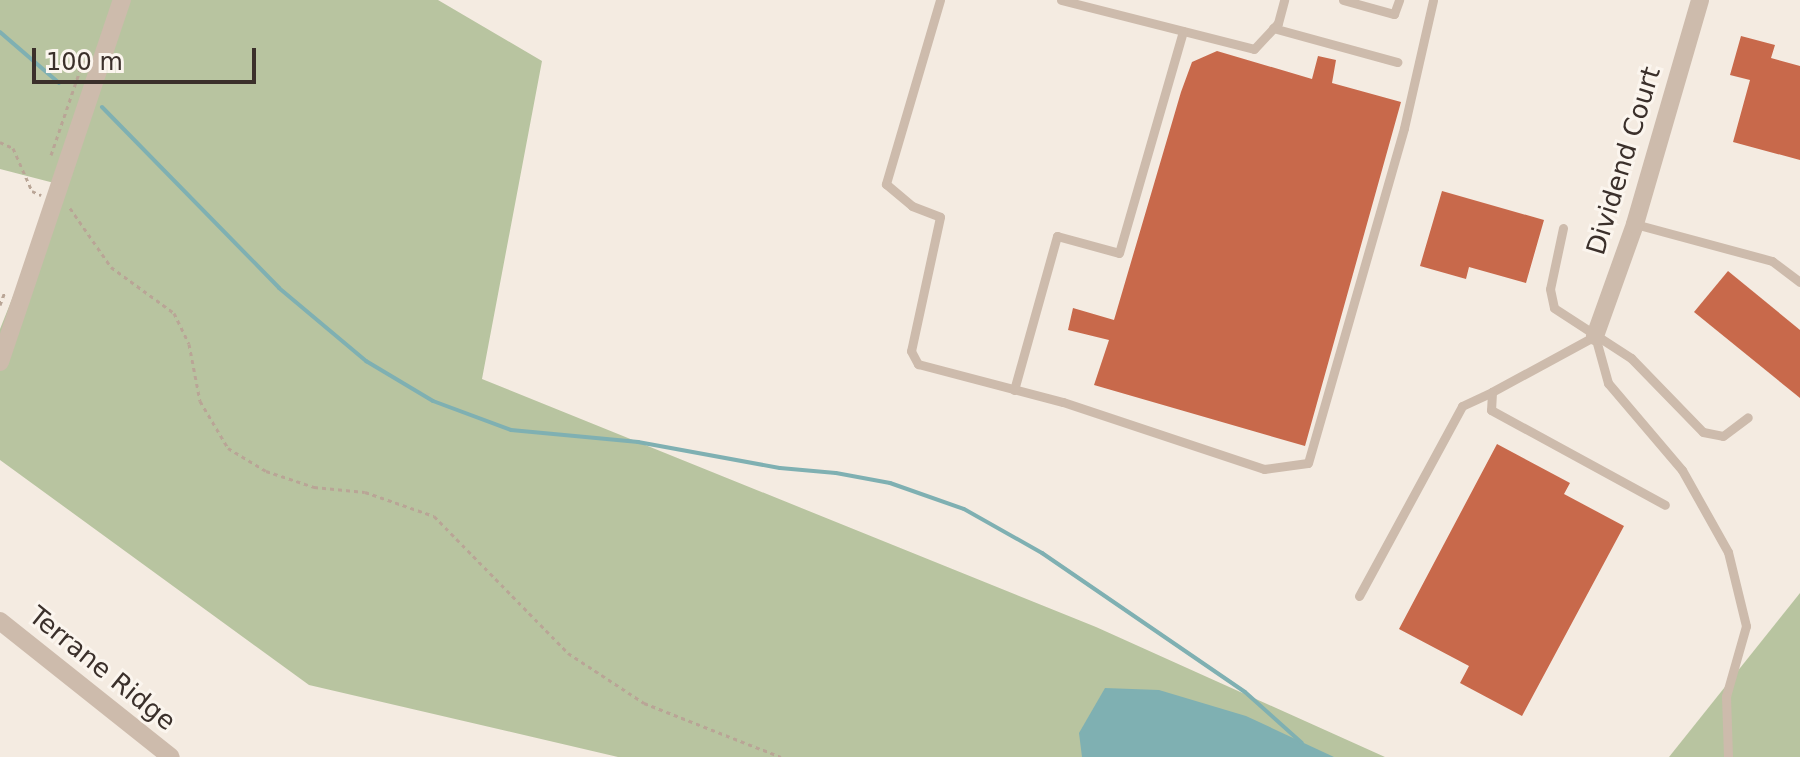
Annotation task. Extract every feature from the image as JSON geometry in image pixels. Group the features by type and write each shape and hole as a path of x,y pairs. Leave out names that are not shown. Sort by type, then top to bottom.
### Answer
{"street":[{"path":"0,362 4,334 54,201 122,0"},
{"name":"Dividend Court","path":"1595,336 1635,224 1700,0"},
{"name":"Terrane Ridge","path":"0,621 171,757"}],"lane":[{"path":"940,0 886,184 912,206 940,217 911,351 918,364 1014,390 1264,469 1308,463 1404,128 1433,0"},
{"path":"1061,0 1254,49 1273,28 1284,0"},
{"path":"1343,0 1394,14 1399,0"},
{"path":"1273,28 1397,62"},
{"path":"1014,390 1057,236 1119,253 1183,31"},
{"path":"1635,224 1772,261 1800,282"},
{"path":"1563,228 1550,289 1554,308 1631,358 1703,432 1723,436 1748,417"},
{"path":"1359,596 1462,406 1595,336"},
{"path":"1595,336 1608,383 1682,470 1728,552 1746,626 1726,696 1728,757"},
{"path":"1492,392 1491,410 1665,505"}],"path":[{"path":"0,142 13,148 32,191 74,211 94,248 111,267 174,313 189,344 200,401 228,448 266,471 314,487 365,492 434,516 568,653 644,703 781,757"}],"green space":[{"path":"0,0 438,0 542,61 482,379 1096,627 1385,757 618,757 309,685 0,460 0,329 58,184 0,169"},
{"path":"1800,593 1800,757 1669,757"}],"water":[{"path":"1105,688 1159,690 1246,716 1334,757 1082,757 1079,733"}],"building":[{"path":"1741,36 1775,45 1771,58 1800,66 1800,160 1733,142 1750,80 1730,75"},
{"path":"1217,51 1312,79 1318,56 1336,60 1332,83 1401,102 1305,446 1094,385 1109,340 1068,330 1073,308 1114,320 1192,62"},
{"path":"1442,191 1544,220 1526,283 1469,267 1466,279 1420,266"},
{"path":"1728,271 1800,330 1800,398 1694,312"},
{"path":"1497,444 1570,483 1564,494 1624,526 1522,716 1460,683 1469,666 1399,629"}],"waterway":[{"path":"0,32 59,83"},
{"path":"102,107 279,288 366,361 433,401 511,430 638,442 780,468 836,473 890,483 964,509 1042,553 1245,692 1302,743"}]}
